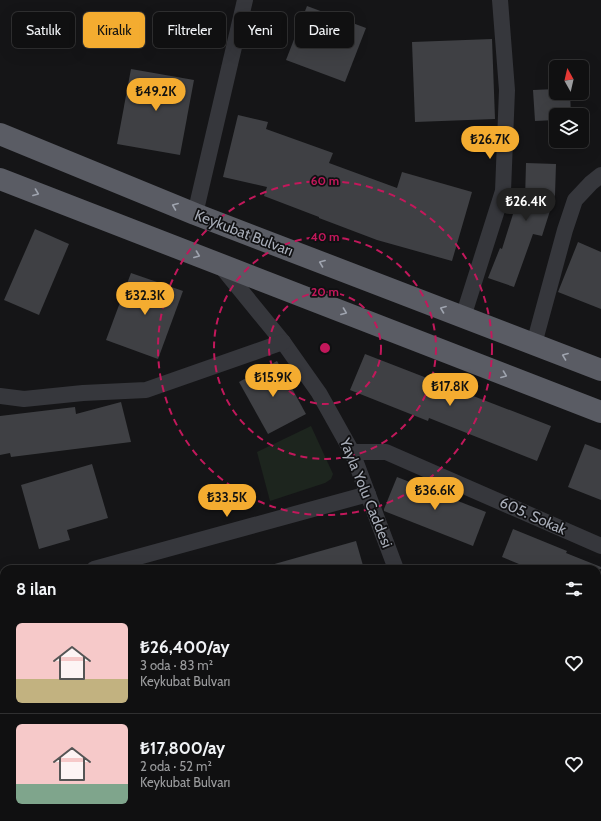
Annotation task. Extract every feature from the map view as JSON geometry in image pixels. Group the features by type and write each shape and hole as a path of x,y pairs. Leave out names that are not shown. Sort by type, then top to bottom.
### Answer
{"highway":[{"name":"Keykubat Bulvarı","path":"0,134 195,214 601,370"},
{"path":"0,179 601,412"}],"street":[{"path":"195,214 245,0"},
{"path":"463,317 503,192 507,90 500,0"},
{"path":"534,344 565,230 576,200 591,183 601,175"},
{"name":"Yayla Yolu Caddesi","path":"219,263 283,342 319,393 352,452 395,565"},
{"path":"0,396 24,399 83,393 146,390 283,342"},
{"name":"605. Sokak","path":"352,452 386,452 601,546"},
{"path":"109,565 368,494"}],"shaded area":[{"path":"311,426 333,474 331,479 325,483 270,501 257,452"}],"building":[{"path":"307,6 323,12 305,12"},
{"path":"354,24 366,28 345,82 286,60 295,37 295,48 354,48"},
{"path":"492,39 495,119 415,122 412,42"},
{"path":"131,69 194,80 180,155 117,144"},
{"path":"549,89 549,100 570,100 571,108 549,108 549,120 535,121 533,90"},
{"path":"238,115 268,122 266,129 333,153 329,163 397,188 402,172 472,192 452,261 377,240 264,196 267,187 223,177"},
{"path":"526,163 556,164 555,195 542,236 533,234 514,287 488,278 500,248 502,249 518,198 525,200"},
{"path":"35,229 69,244 39,315 4,300"},
{"path":"578,242 601,252 601,309 558,292"},
{"path":"131,273 183,291 158,359 106,340"},
{"path":"365,354 551,426 537,461 429,418 428,421 350,390"},
{"path":"277,361 306,414 268,434 239,382"},
{"path":"121,402 131,442 11,457 10,453 0,455 0,416 75,407 76,414"},
{"path":"585,444 601,450 601,500 568,487"},
{"path":"92,464 108,518 67,530 70,540 39,549 21,485"},
{"path":"397,477 486,512 473,546 384,511"},
{"path":"513,529 567,551 566,553 596,565 521,565 502,557"},
{"path":"356,541 363,565 271,565"}]}
